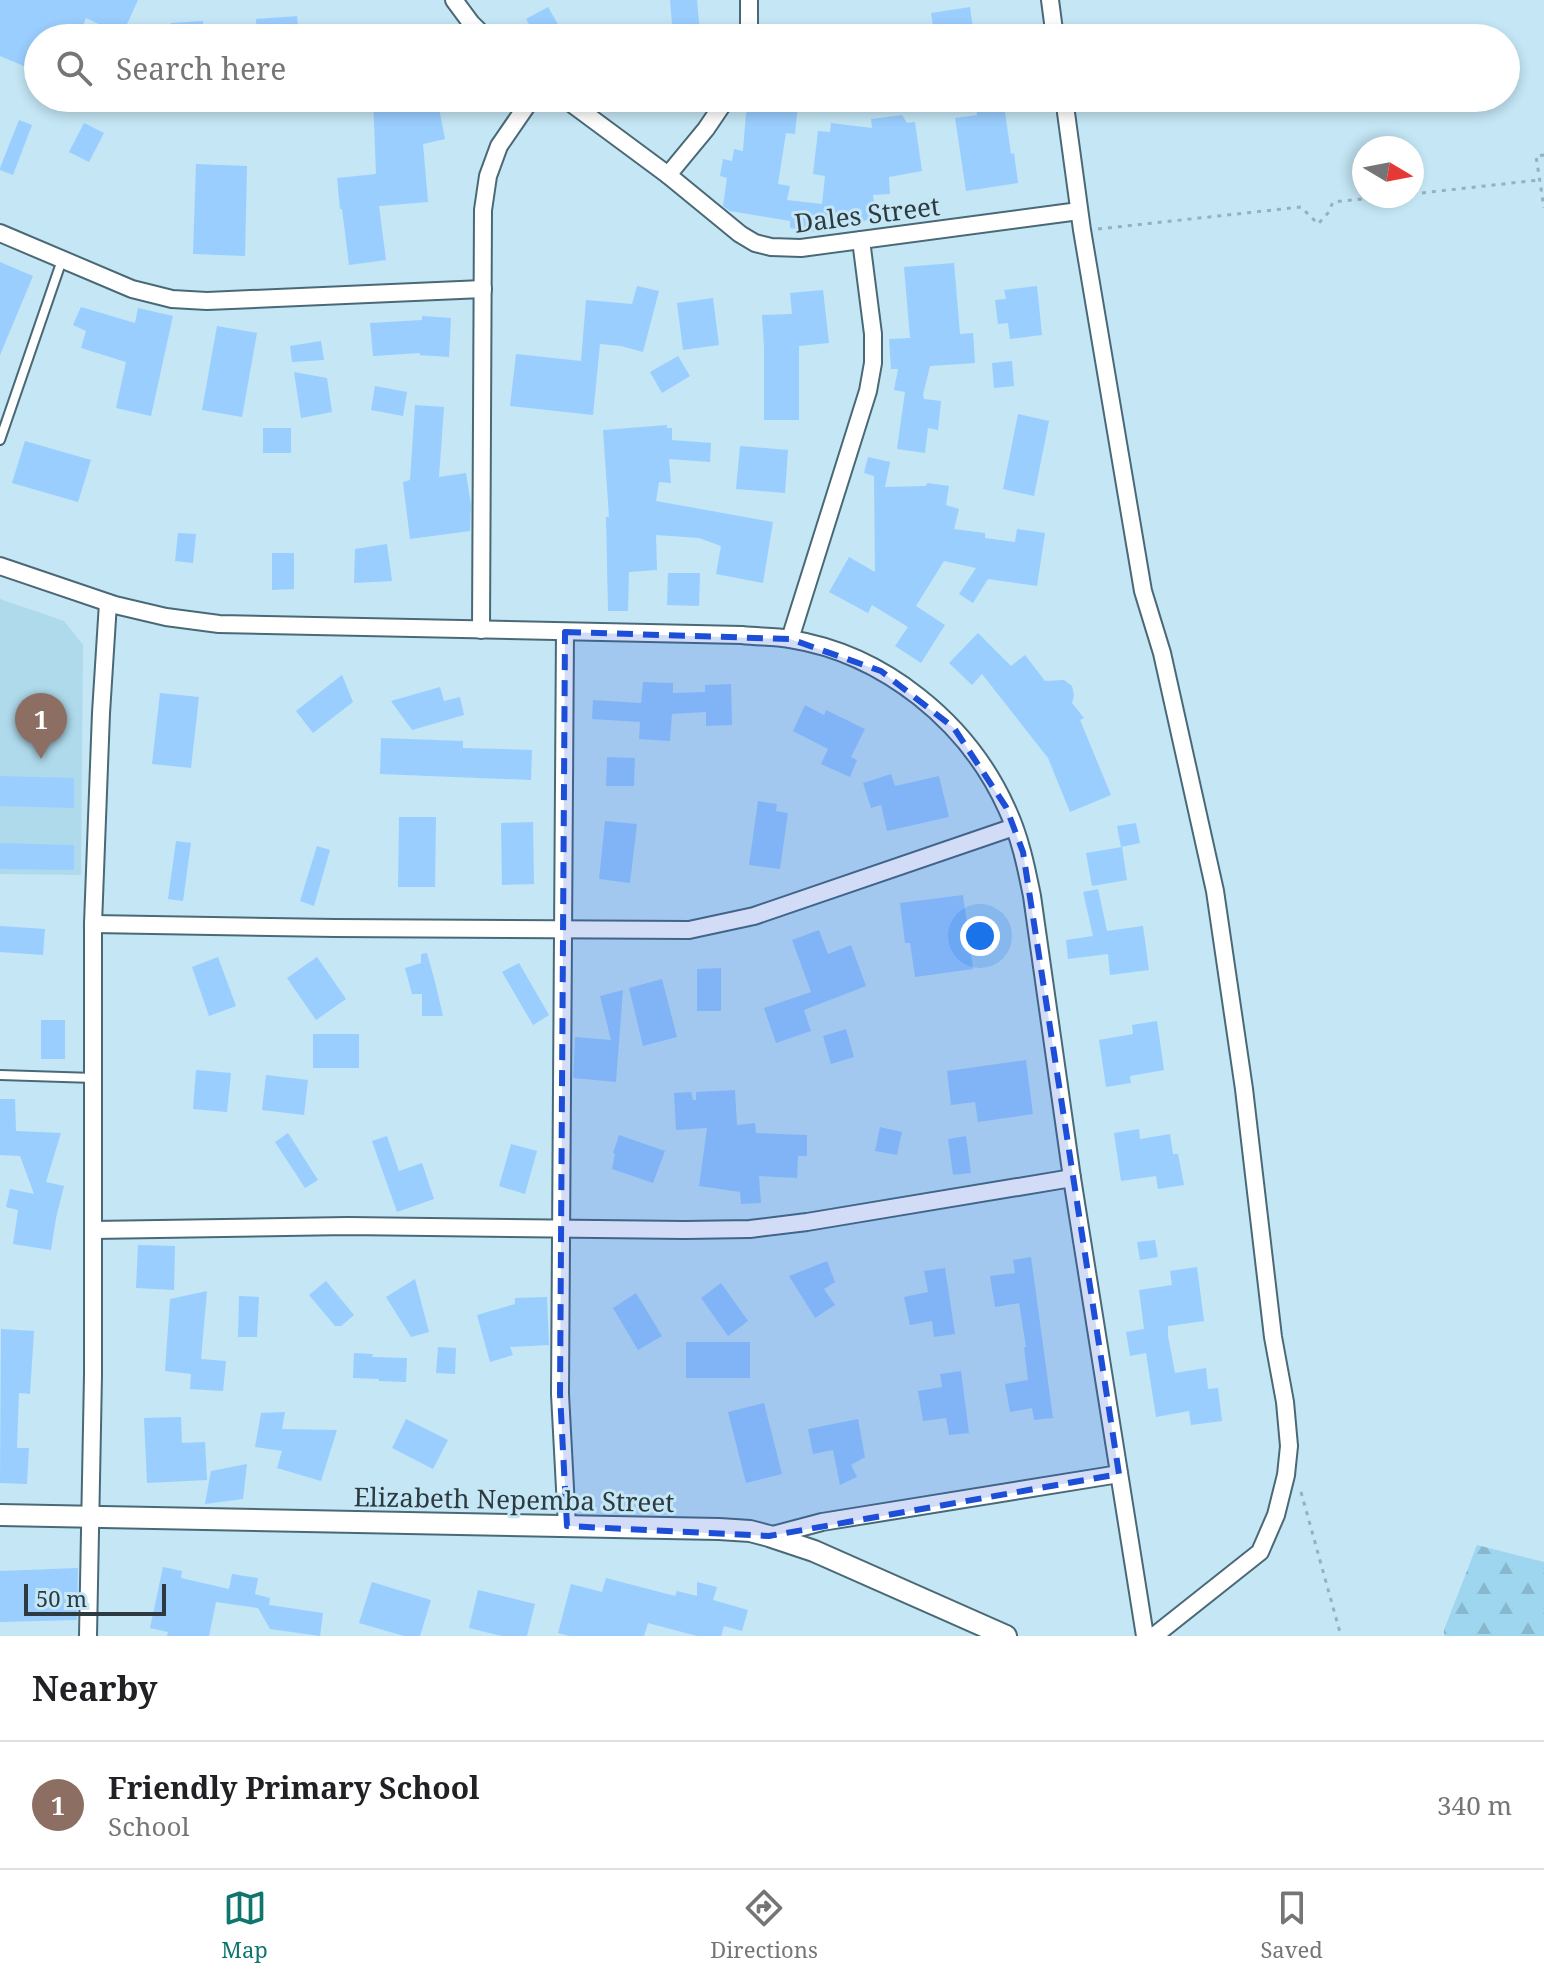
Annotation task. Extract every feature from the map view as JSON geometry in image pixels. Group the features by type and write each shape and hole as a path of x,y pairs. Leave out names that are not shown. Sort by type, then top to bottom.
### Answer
{"street":[{"path":"454,0 472,24"},
{"path":"749,0 749,24"},
{"path":"1050,0 1053,24"},
{"path":"481,630 483,210 488,176 499,146 522,112"},
{"name":"Dales Street","path":"583,112 755,243 787,249 1079,211"},
{"path":"668,175 718,112"},
{"path":"1066,112 1082,230 1143,591 1162,653 1215,891 1244,1089 1289,1446 1286,1475 1276,1515 1260,1552 1154,1636"},
{"path":"0,233 132,289 172,299 207,301 483,289"},
{"path":"790,639 868,391 873,363 873,334 861,240"},
{"path":"0,566 108,603 166,617 219,624 742,635 790,639 836,651 881,671 916,694 954,728 982,765 1006,807 1023,852 1145,1636"},
{"path":"88,1636 93,1375 93,924 108,603"},
{"path":"565,632 560,1394 567,1526"},
{"path":"93,924 689,930 754,916 1014,827"},
{"path":"93,1230 348,1226 750,1229 1072,1178"},
{"path":"769,1536 822,1522 1119,1474"},
{"name":"Elizabeth Nepemba Street","path":"0,1515 750,1531 814,1551 1006,1636"}],"lane":[{"path":"0,440 62,260"},
{"path":"0,1075 94,1078"}],"path":[{"path":"1544,155 1536,156 1544,208"},
{"path":"1424,193 1539,180"},
{"path":"1082,230 1301,207 1318,224 1333,202 1352,200"},
{"path":"1301,1490 1341,1636"}],"highlighted area":[{"path":"565,632 790,639 881,671 954,728 1006,807 1023,852 1119,1474 769,1536 567,1526 560,1394"}],"shaded area":[{"path":"0,599 64,621 83,645 81,875 0,874"}],"green space":[{"path":"1477,1545 1544,1562 1544,1636 1444,1636"}],"building":[{"path":"0,0 138,0 127,24 99,24 86,18 84,24 24,24 24,66 0,56"},
{"path":"670,0 697,0 699,24 672,24"},
{"path":"548,7 558,24 529,24 526,19"},
{"path":"970,7 972,24 933,24 931,13"},
{"path":"297,16 298,24 256,24 256,19"},
{"path":"203,21 203,24 171,23"},
{"path":"374,112 440,112 445,139 423,144 428,202 379,206 386,260 349,265 337,178 376,174"},
{"path":"797,112 795,134 786,133 778,184 790,186 787,200 822,204 825,176 813,174 818,131 830,132 831,123 872,128 871,119 902,115 907,123 915,122 922,171 889,177 890,194 873,195 876,219 819,227 818,232 790,228 790,221 730,211 723,206 727,178 720,176 723,159 732,161 734,149 743,151 746,113"},
{"path":"977,112 1005,112 1018,183 966,191 955,118 977,115"},
{"path":"19,120 32,125 13,175 0,168"},
{"path":"84,123 104,133 89,162 69,152"},
{"path":"196,164 247,166 245,256 193,254"},
{"path":"0,262 33,276 0,355"},
{"path":"954,263 960,334 973,333 975,363 930,366 923,395 924,399 941,401 938,430 928,428 925,453 897,449 905,392 894,390 898,369 891,369 889,339 910,338 904,267"},
{"path":"637,286 659,291 643,352 600,344 593,415 510,406 516,354 581,361 586,300 632,304"},
{"path":"1037,286 1042,335 1010,339 1008,323 998,324 995,300 1006,299 1004,290"},
{"path":"823,290 829,343 799,346 799,420 764,420 762,315 792,314 790,293"},
{"path":"713,298 719,345 683,350 677,303"},
{"path":"81,307 135,323 138,308 173,316 151,416 116,408 126,362 81,348 86,331 73,325"},
{"path":"422,316 451,318 449,357 420,353 373,356 370,323 422,320"},
{"path":"217,326 257,333 242,417 202,410"},
{"path":"321,341 324,360 292,362 290,346"},
{"path":"678,356 690,376 662,393 650,372"},
{"path":"1012,361 1014,386 994,388 992,363"},
{"path":"294,372 327,378 332,412 301,418"},
{"path":"375,386 407,392 403,416 371,410"},
{"path":"415,405 444,407 439,477 466,473 471,505 470,531 410,539 403,482 410,480"},
{"path":"1018,414 1049,421 1034,496 1003,489"},
{"path":"667,425 667,428 672,428 672,440 711,443 710,462 669,459 671,483 659,482 656,501 773,522 763,583 716,574 721,546 699,538 656,535 657,570 629,572 628,611 608,611 606,517 609,517 603,430"},
{"path":"263,428 291,428 291,453 263,453"},
{"path":"25,441 91,460 78,502 12,483"},
{"path":"740,446 788,450 785,493 736,489"},
{"path":"868,457 890,462 885,487 926,486 927,483 949,486 946,505 959,509 954,529 985,533 985,538 1015,542 1017,529 1045,533 1037,586 988,579 973,603 959,594 976,568 944,561 916,606 945,625 921,663 895,646 908,627 872,605 868,613 829,592 849,557 875,572 874,476 864,473"},
{"path":"178,533 196,534 193,563 175,561"},
{"path":"387,544 392,581 354,583 355,549"},
{"path":"272,553 294,553 294,589 272,590"},
{"path":"668,573 700,573 699,606 667,605"},
{"path":"978,633 1011,666 1025,655 1045,681 1064,680 1072,686 1072,703 1084,718 1080,720 1111,795 1070,812 1048,758 982,674 972,685 949,663"},
{"path":"342,675 353,702 313,733 296,711"},
{"path":"643,682 673,683 673,693 705,692 705,685 731,684 732,725 706,726 706,712 672,714 670,741 639,739 640,722 592,719 593,700 641,703"},
{"path":"440,687 444,701 460,697 464,715 412,730 391,701"},
{"path":"160,693 199,697 191,768 152,764"},
{"path":"805,705 824,715 826,710 865,729 851,757 857,760 850,777 821,764 828,749 793,731"},
{"path":"381,738 463,741 463,748 532,750 531,780 380,774"},
{"path":"607,757 635,758 634,786 606,786"},
{"path":"891,774 895,786 939,776 949,817 887,831 881,805 871,808 863,783"},
{"path":"0,776 74,778 74,808 0,806"},
{"path":"758,801 777,804 776,811 788,813 780,869 749,865"},
{"path":"399,817 436,817 435,887 398,887"},
{"path":"605,821 637,824 630,883 599,879"},
{"path":"533,822 534,884 502,885 501,823"},
{"path":"1136,823 1140,843 1121,847 1117,826"},
{"path":"176,841 191,843 183,901 168,899"},
{"path":"0,843 74,845 74,870 0,869"},
{"path":"317,846 330,850 314,906 300,901"},
{"path":"1122,847 1127,880 1092,886 1086,853"},
{"path":"1098,889 1107,931 1143,926 1149,970 1110,975 1108,954 1068,959 1066,940 1093,936 1083,892"},
{"path":"963,895 973,969 915,977 910,943 905,943 900,903"},
{"path":"0,926 45,929 43,955 0,952"},
{"path":"819,930 828,954 851,945 866,986 804,1010 811,1031 776,1043 764,1008 811,992 792,940"},
{"path":"427,953 443,1016 422,1016 422,994 412,994 405,968 421,963 421,954"},
{"path":"218,957 236,1006 209,1016 192,967"},
{"path":"317,957 346,999 316,1020 287,978"},
{"path":"519,963 549,1015 533,1025 502,972"},
{"path":"721,968 721,1011 697,1011 697,969"},
{"path":"662,979 677,1037 643,1046 629,988"},
{"path":"623,990 616,1082 573,1078 575,1037 611,1040 600,996"},
{"path":"41,1020 65,1020 65,1059 41,1059"},
{"path":"1157,1021 1164,1070 1130,1076 1131,1083 1106,1087 1099,1040 1133,1034 1132,1025"},
{"path":"846,1029 854,1057 831,1064 823,1036"},
{"path":"313,1034 359,1034 359,1068 313,1068"},
{"path":"1026,1060 1033,1114 978,1122 975,1102 951,1105 947,1071"},
{"path":"196,1070 231,1073 227,1112 193,1109"},
{"path":"266,1075 308,1080 304,1115 262,1110"},
{"path":"735,1090 737,1125 755,1123 756,1133 807,1135 807,1156 798,1156 797,1178 759,1176 761,1203 741,1204 740,1192 699,1186 707,1128 676,1130 674,1093 691,1092 693,1100 696,1100 696,1092"},
{"path":"0,1099 15,1099 16,1131 61,1133 46,1182 64,1186 51,1250 13,1244 18,1210 6,1207 10,1189 34,1194 20,1156 0,1155"},
{"path":"880,1127 902,1132 897,1155 875,1151"},
{"path":"1139,1129 1140,1139 1170,1134 1173,1154 1178,1154 1184,1185 1158,1189 1156,1176 1121,1181 1114,1133"},
{"path":"288,1133 318,1180 305,1188 275,1142"},
{"path":"619,1135 665,1151 653,1183 612,1169"},
{"path":"387,1136 399,1171 422,1163 434,1199 397,1212 372,1141"},
{"path":"966,1136 971,1173 953,1175 948,1139"},
{"path":"511,1144 537,1151 525,1194 499,1186"},
{"path":"1155,1240 1158,1257 1140,1260 1137,1242"},
{"path":"138,1245 175,1246 174,1290 136,1288"},
{"path":"1031,1257 1053,1418 1034,1420 1032,1408 1010,1412 1005,1384 1028,1380 1026,1347 1019,1303 995,1307 990,1276 1015,1273 1013,1260"},
{"path":"827,1261 835,1282 824,1289 835,1305 815,1318 789,1276"},
{"path":"1197,1267 1204,1321 1168,1326 1168,1336 1175,1373 1206,1368 1208,1389 1218,1388 1222,1421 1191,1425 1189,1411 1156,1417 1146,1353 1130,1356 1126,1332 1144,1329 1139,1290 1172,1285 1170,1271"},
{"path":"945,1268 955,1334 934,1337 932,1321 910,1325 904,1297 928,1292 924,1271"},
{"path":"415,1279 429,1332 411,1337 386,1297"},
{"path":"326,1281 354,1315 341,1326 335,1326 309,1295"},
{"path":"721,1283 748,1321 728,1336 701,1298"},
{"path":"207,1291 201,1359 226,1361 223,1391 190,1389 191,1374 165,1371 170,1299"},
{"path":"636,1293 662,1336 638,1350 613,1308"},
{"path":"239,1296 259,1297 257,1337 238,1337"},
{"path":"547,1297 549,1345 510,1347 513,1355 490,1362 477,1315 515,1304 515,1298"},
{"path":"1,1329 34,1331 30,1394 19,1393 17,1448 29,1448 27,1484 0,1483"},
{"path":"686,1342 750,1342 750,1378 686,1378"},
{"path":"438,1347 456,1348 455,1374 436,1373"},
{"path":"354,1353 407,1358 406,1382 353,1378"},
{"path":"961,1371 969,1433 949,1435 946,1418 923,1421 918,1391 942,1387 940,1374"},
{"path":"764,1403 782,1474 746,1483 728,1412"},
{"path":"285,1412 282,1429 337,1430 321,1481 277,1468 282,1451 255,1447 261,1413"},
{"path":"181,1417 182,1443 205,1442 207,1480 147,1483 144,1418"},
{"path":"406,1419 448,1440 433,1469 392,1448"},
{"path":"858,1419 865,1457 851,1465 857,1477 840,1485 833,1450 813,1454 808,1429"},
{"path":"247,1464 243,1499 205,1504 211,1471"},
{"path":"163,1567 182,1571 181,1578 229,1589 232,1574 258,1578 255,1594 270,1598 269,1605 323,1613 320,1636 270,1629 258,1608 216,1602 209,1636 167,1636 168,1632 150,1628"},
{"path":"78,1568 77,1620 0,1622 0,1571"},
{"path":"606,1578 675,1596 677,1591 697,1596 697,1582 717,1587 713,1600 748,1610 742,1631 724,1626 721,1636 697,1636 648,1623 644,1636 569,1636 558,1633 571,1584 602,1592"},
{"path":"372,1582 431,1600 420,1636 404,1636 359,1623"},
{"path":"478,1590 535,1604 527,1636 502,1636 469,1628"}],"place":[{"name":"Friendly Primary School","path":"41,759"}]}
